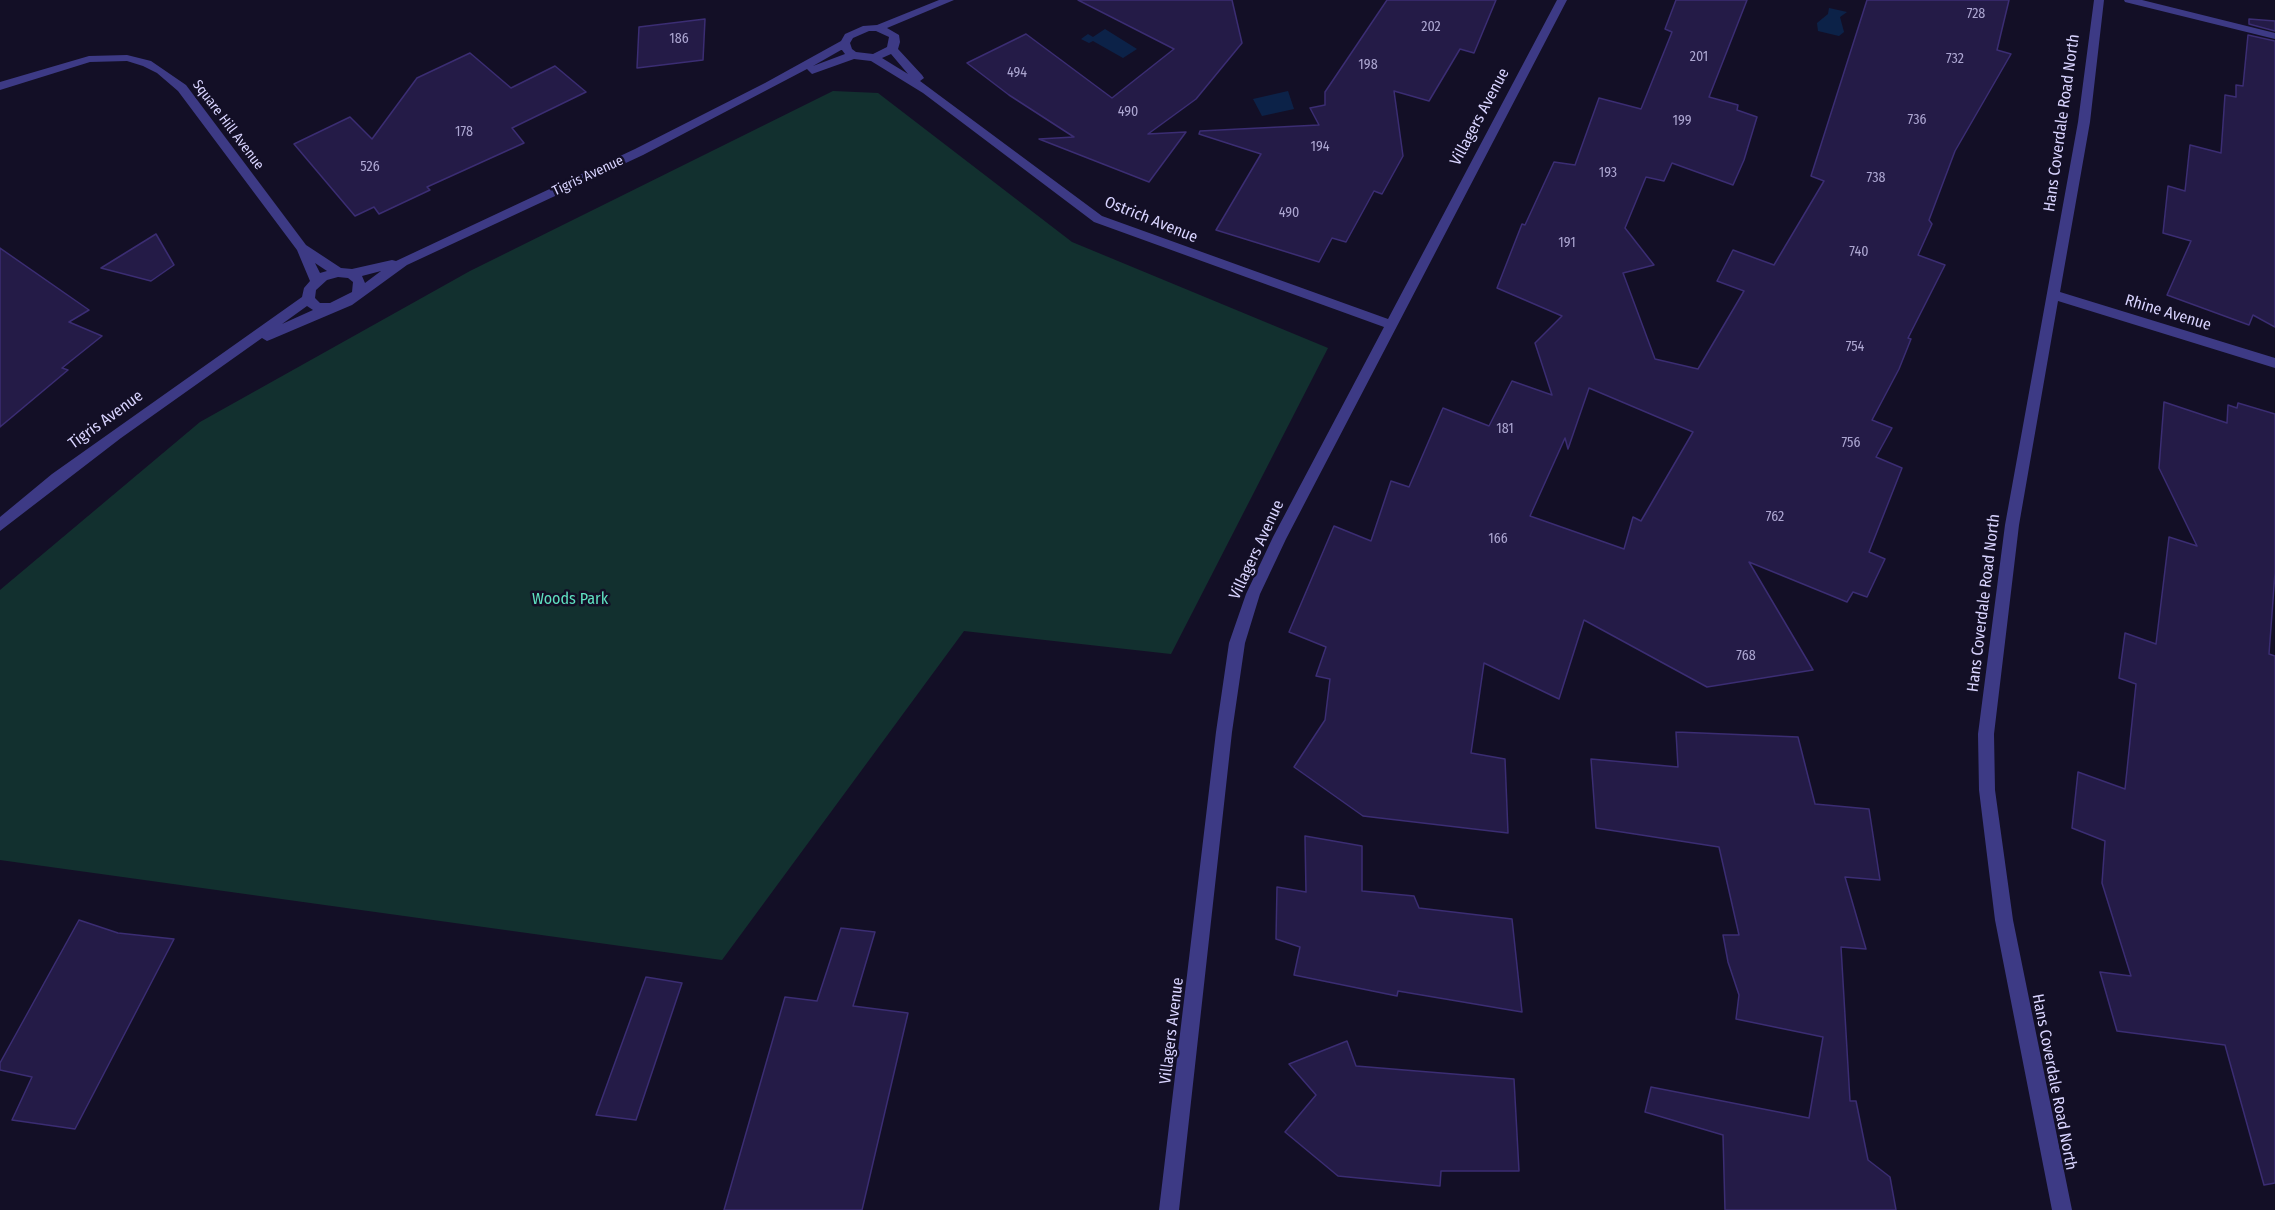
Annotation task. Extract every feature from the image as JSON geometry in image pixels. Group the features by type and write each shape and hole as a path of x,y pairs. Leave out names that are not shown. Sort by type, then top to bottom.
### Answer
{"street":[{"name":"Villagers Avenue","path":"1169,1210 1224,732 1238,643 1253,594 1280,537 1562,0"},
{"name":"Hans Coverdale Road North","path":"2062,1210 2004,920 1987,790 1986,734 2012,525 2084,122 2099,0"},
{"path":"2129,0 2275,36"},
{"path":"894,35 895,42 892,49 874,58 853,55 847,50 846,43 849,36 856,31 878,28 947,1"},
{"path":"894,35 947,1"},
{"path":"878,28 894,35"},
{"name":"Tigris Avenue","path":"358,292 403,262 639,152 769,86 846,43"},
{"name":"Ostrich Avenue","path":"892,49 927,90"},
{"name":"Tigris Avenue","path":"769,86 853,55"},
{"name":"Square Hill Avenue","path":"0,86 89,59 127,58 147,63 172,78 182,88 302,248 317,282"},
{"name":"Ostrich Avenue","path":"874,58 927,90 1098,219 1392,325"},
{"name":"Square Hill Avenue","path":"302,248 338,272"},
{"name":"Tigris Avenue","path":"352,274 403,262"},
{"path":"338,272 352,274 359,282 358,292 347,302 331,308 317,307 308,299 310,288 338,272"},
{"name":"Rhine Avenue","path":"2052,294 2104,312 2275,363"},
{"name":"Tigris Avenue","path":"0,525 99,446 308,299"},
{"name":"Tigris Avenue","path":"237,350 331,308"}],"green space":[{"name":"Woods Park","path":"833,91 878,93 1072,242 1328,348 1171,654 964,631 722,960 0,860 0,590 200,422 470,271"}],"water":[{"path":"1829,8 1847,12 1840,17 1844,32 1839,36 1818,31 1817,23 1828,14"},
{"path":"1105,29 1137,49 1123,58 1093,41 1089,43 1081,39 1088,34 1093,37"},
{"path":"1288,91 1294,109 1262,116 1253,99"}],"building":[{"path":"1078,0 1232,0 1242,43 1196,99 1148,134 1186,132 1149,182 1039,139 1074,137 1009,95 967,63 1026,34 1112,98 1174,49"},
{"path":"1387,0 1496,0 1474,53 1460,49 1429,101 1394,91 1403,156 1382,194 1374,191 1346,242 1332,238 1319,262 1216,230 1261,154 1199,134 1200,131 1319,125 1310,108 1325,105 1325,92"},
{"path":"1676,0 1747,0 1709,97 1738,105 1737,110 1757,117 1744,160 1733,185 1672,163 1664,181 1646,177 1625,228 1654,265 1623,273 1655,359 1698,369 1744,291 1717,281 1733,250 1774,265 1824,181 1811,176 1867,0 2009,0 1997,50 2011,54 1955,151 1929,220 1932,224 1918,255 1945,265 1908,338 1911,339 1899,369 1872,420 1892,428 1876,457 1902,468 1869,552 1885,559 1867,597 1853,592 1847,602 1749,562 1813,670 1707,687 1584,620 1559,699 1484,663 1471,753 1505,759 1508,833 1363,816 1294,767 1325,720 1330,679 1316,676 1326,647 1289,632 1334,526 1371,541 1391,481 1409,487 1443,408 1489,426 1512,381 1552,395 1535,343 1562,316 1497,288 1522,224 1525,225 1554,162 1575,165 1599,98 1641,109 1672,32 1665,29","holes":["1589,388 1693,432 1641,521 1633,517 1624,549 1530,516 1565,438 1568,449"]},
{"path":"705,19 703,60 637,68 639,27"},
{"path":"2249,19 2275,21 2275,31 2249,24"},
{"path":"2248,35 2275,41 2275,327 2253,315 2249,325 2167,295 2191,241 2163,233 2168,186 2185,191 2190,145 2221,153 2225,95 2236,97 2236,85 2243,86"},
{"path":"470,53 511,88 555,66 586,92 512,128 524,143 427,187 430,190 379,214 374,207 355,216 294,144 350,117 372,139 417,78"},
{"path":"156,234 174,265 151,281 101,268"},
{"path":"0,248 89,310 69,322 102,336 62,368 68,370 0,427"},
{"path":"2164,402 2227,423 2228,405 2237,408 2238,403 2275,414 2275,573 2269,654 2275,656 2275,1183 2264,1185 2225,1045 2117,1031 2100,972 2131,976 2102,883 2105,841 2072,828 2078,772 2125,789 2136,684 2119,678 2125,633 2156,644 2169,537 2197,546 2159,468"},
{"path":"1676,732 1798,737 1815,804 1869,809 1880,880 1845,877 1866,949 1841,947 1850,1101 1856,1101 1868,1160 1890,1177 1896,1210 1725,1210 1723,1135 1645,1112 1651,1087 1809,1118 1823,1037 1736,1019 1739,995 1728,962 1723,935 1739,935 1719,847 1596,828 1591,759 1678,767"},
{"path":"1305,836 1362,846 1362,891 1414,896 1419,908 1512,919 1522,1012 1398,991 1397,996 1294,975 1300,947 1276,939 1277,887 1306,892"},
{"path":"79,920 118,933 174,939 75,1129 12,1120 32,1077 0,1070 0,1063"},
{"path":"841,928 875,932 853,1006 908,1013 862,1210 724,1210 785,997 817,1001"},
{"path":"646,977 682,983 636,1120 596,1115"},
{"path":"1347,1041 1356,1066 1514,1079 1519,1171 1441,1171 1440,1186 1338,1176 1285,1132 1316,1095 1289,1064"}]}
